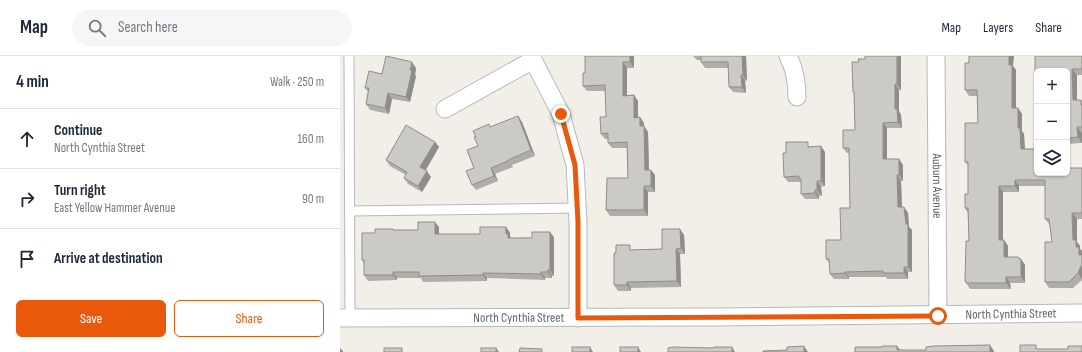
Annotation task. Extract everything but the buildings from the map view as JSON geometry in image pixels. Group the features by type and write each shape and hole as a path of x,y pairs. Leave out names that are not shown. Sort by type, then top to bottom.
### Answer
{"street":[{"path":"788,56 792,64 797,84 797,97"},
{"name":"Auburn Avenue","path":"936,56 938,316"},
{"path":"445,109 532,58 561,114 575,165 578,318"},
{"name":"North Cynthia Street","path":"345,318 938,316 1082,313"}],"lane":[{"path":"345,318 350,211 350,56"},
{"path":"350,211 577,208"}],"route":[{"path":"561,114 575,165 578,222 578,318 938,316"}]}
